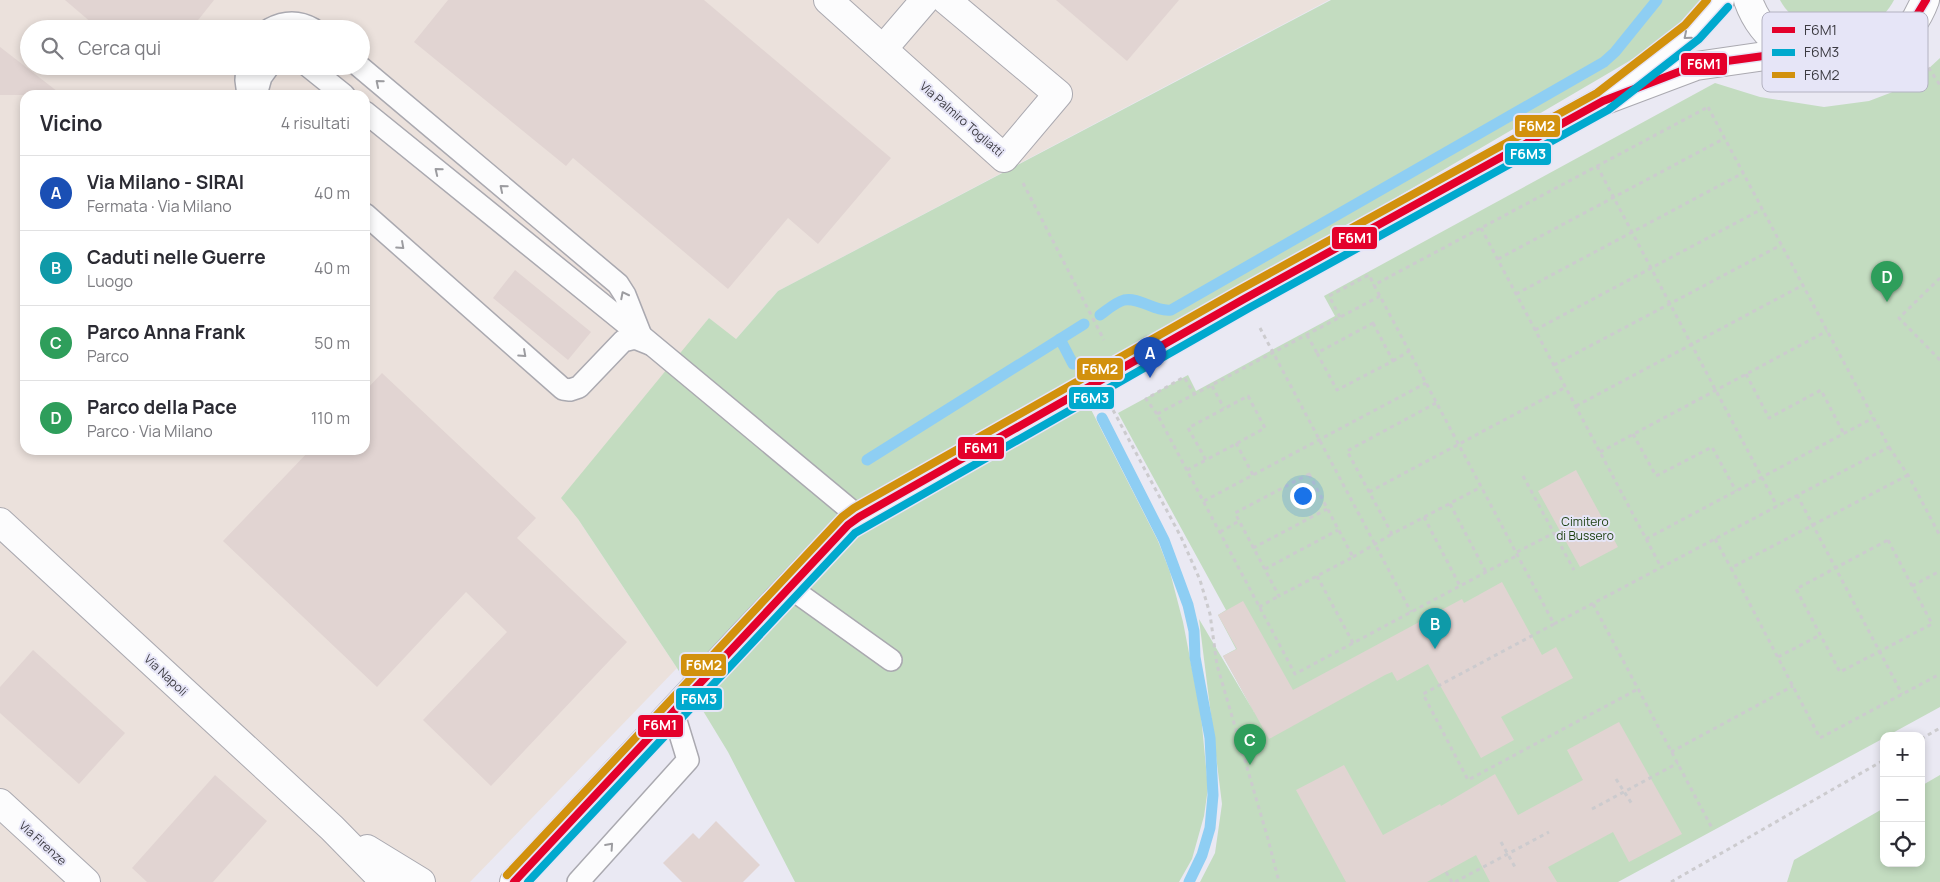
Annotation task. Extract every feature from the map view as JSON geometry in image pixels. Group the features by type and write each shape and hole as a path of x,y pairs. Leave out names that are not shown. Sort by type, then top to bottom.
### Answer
{"street":[{"name":"Via Palmiro Togliatti","path":"828,0 1004,158 1058,94 946,0"},
{"path":"883,49 925,0"},
{"path":"1603,101 1692,32 1720,0"},
{"path":"1748,0 1762,26"},
{"path":"1919,12 1925,0"},
{"path":"514,882 789,587 859,517 1097,381 1603,101 1696,66 1762,56"},
{"name":"Via Napoli","path":"0,522 332,828 385,882"},
{"name":"Via Firenze","path":"0,803 86,882"},
{"name":"Via Napoli","path":"332,828 421,882"}],"lane":[{"path":"246,75 248,90"},
{"path":"257,90 263,75"},
{"path":"319,75 338,90"},
{"path":"370,75 618,284 625,295 637,328 650,342"},
{"path":"370,116 650,342 859,517"},
{"path":"370,218 563,389 570,390 579,387 625,339 638,338 650,342"},
{"path":"789,587 891,660"},
{"path":"578,882 688,760 672,712"}],"path":[{"path":"1928,67 1940,85"},
{"path":"1374,285 1708,108 1888,446 1908,475 1940,536"},
{"path":"1498,259 1724,138"},
{"path":"1008,154 1108,348 1087,361 1181,537 1200,580 1210,614 1217,664 1279,882"},
{"path":"1597,166 1777,506"},
{"path":"1516,294 1743,173"},
{"path":"1535,330 1762,210"},
{"path":"1482,228 1661,567"},
{"path":"1554,365 1781,245"},
{"path":"1340,317 1329,296 1369,275 1554,624"},
{"path":"1940,278 1899,318 1940,360"},
{"path":"1576,406 1803,285"},
{"path":"1158,414 1380,296"},
{"path":"1244,299 1411,612"},
{"path":"1317,353 1373,323 1393,361"},
{"path":"1600,452 1826,331"},
{"path":"1307,335 1337,390 1409,351"},
{"path":"1746,374 1769,418 1821,390 1844,434"},
{"path":"1195,395 1184,377 1146,399 1158,414 1295,674 1554,534"},
{"path":"1204,501 1426,383"},
{"path":"1212,386 1224,408"},
{"path":"1369,492 1566,387"},
{"path":"1187,470 1206,460 1236,443 1265,428 1248,396 1188,428 1206,460"},
{"path":"1392,534 1347,451 1436,403"},
{"path":"1646,539 1874,418"},
{"path":"1633,434 1656,476 1712,447 1736,491"},
{"path":"1236,443 1253,475"},
{"path":"1638,689 1468,780 1423,694 1888,446"},
{"path":"1279,596 1235,514 1309,474 1353,557"},
{"path":"1731,568 1908,475"},
{"path":"1523,476 1574,570"},
{"path":"1260,607 1481,487"},
{"path":"1797,495 1902,694"},
{"path":"1450,504 1486,572"},
{"path":"1253,548 1327,509"},
{"path":"1424,517 1460,586"},
{"path":"1220,532 1239,521"},
{"path":"1265,569 1338,530"},
{"path":"1715,539 1820,738 1940,674"},
{"path":"1888,540 1912,586 1932,624 1840,672 1796,589 1888,540"},
{"path":"1912,586 1940,571"},
{"path":"1317,576 1353,643"},
{"path":"1593,604 1713,830"},
{"path":"1778,657 1820,635"},
{"path":"1671,752 1794,686"},
{"path":"1925,737 1940,728"},
{"path":"1671,882 1880,762"},
{"path":"1592,809 1678,763"},
{"path":"1616,779 1632,804"},
{"path":"1446,872 1453,882 1549,832"},
{"path":"1502,842 1515,867"}],"shaded area":[{"path":"0,0 1329,0 778,291 735,340 709,318 578,519 677,668 470,882 0,882"}],"green space":[{"path":"1331,0 1701,0 1696,10 1660,43 1078,384 1158,541 1170,572 1183,622 1201,715 1208,788 1204,816 1192,859 1179,882 795,882 728,752 677,668 578,519 561,498 709,318 736,339 778,291"},
{"path":"1780,0 1894,0 1885,12 1789,12"},
{"name":"Cimitero di Bussero","path":"1940,58 1940,707 1894,732 1880,732 1880,740 1618,882 1200,882 1215,853 1222,804 1199,619 1254,712 1223,656 1236,649 1218,615 1226,610 1118,413 1188,375 1196,391 1335,316 1324,296 1715,83 1760,97 1824,107 1869,101 1892,92 1928,92 1928,69"},
{"path":"1940,775 1940,882 1787,882 1794,860 1880,810 1880,867 1925,867 1925,784"}],"building":[{"path":"65,0 214,0 198,20 88,20"},
{"path":"448,0 704,0 891,158 818,244 788,218 728,289 573,158 566,166 414,42"},
{"path":"1056,0 1179,0 1127,61"},
{"path":"0,47 20,62 20,75 36,75 56,90 20,90 20,95 0,95"},
{"path":"515,270 591,332 568,360 493,298"},
{"path":"382,373 536,518 517,538 627,642 491,786 423,720 507,632 466,592 377,687 223,541 305,455 370,455 370,386"},
{"path":"1576,470 1618,547 1580,567 1538,491"},
{"path":"1502,582 1542,655 1556,647 1573,678 1501,717 1514,740 1481,758 1428,664 1397,681 1392,672 1385,675 1269,739 1223,656 1237,649 1218,615 1243,601 1293,690 1462,599 1464,603"},
{"path":"33,650 125,733 79,784 0,713 0,687"},
{"path":"1619,722 1682,834 1629,862 1613,832 1548,867 1557,882 1490,882 1476,855 1427,882 1346,882 1296,790 1344,765 1383,835 1440,804 1441,806 1495,774 1518,815 1583,780 1567,750"},
{"path":"215,775 267,821 213,882 147,882 132,868"},
{"path":"716,821 760,865 743,882 682,882 663,863 693,833 699,839"}],"waterway":[{"path":"1100,315 1124,300 1136,301 1159,309 1171,310 1604,62 1615,52 1657,0"},
{"path":"867,460 1084,324"},
{"path":"1060,339 1073,364"},
{"path":"1102,418 1164,540 1188,605 1194,631 1195,657 1210,738 1213,795 1210,828 1202,855 1189,882"}],"transit line":[{"name":"F6M2","path":"507,875 842,517 854,508 1239,290 1597,93 1685,25 1707,0"},
{"name":"F6M1","path":"1919,12 1926,0"},
{"name":"F6M3","path":"528,882 855,533 1249,308 1608,110 1699,39 1728,7"},
{"name":"F6M1","path":"514,882 848,525 859,517 1244,299 1603,101 1689,68 1762,56"}],"place":[{"name":"Parco della Pace","path":"1887,302"},
{"name":"Via Milano - SIRAI","path":"1150,378"},
{"name":"Caduti nelle Guerre","path":"1435,649"},
{"name":"Parco Anna Frank","path":"1250,765"}]}
